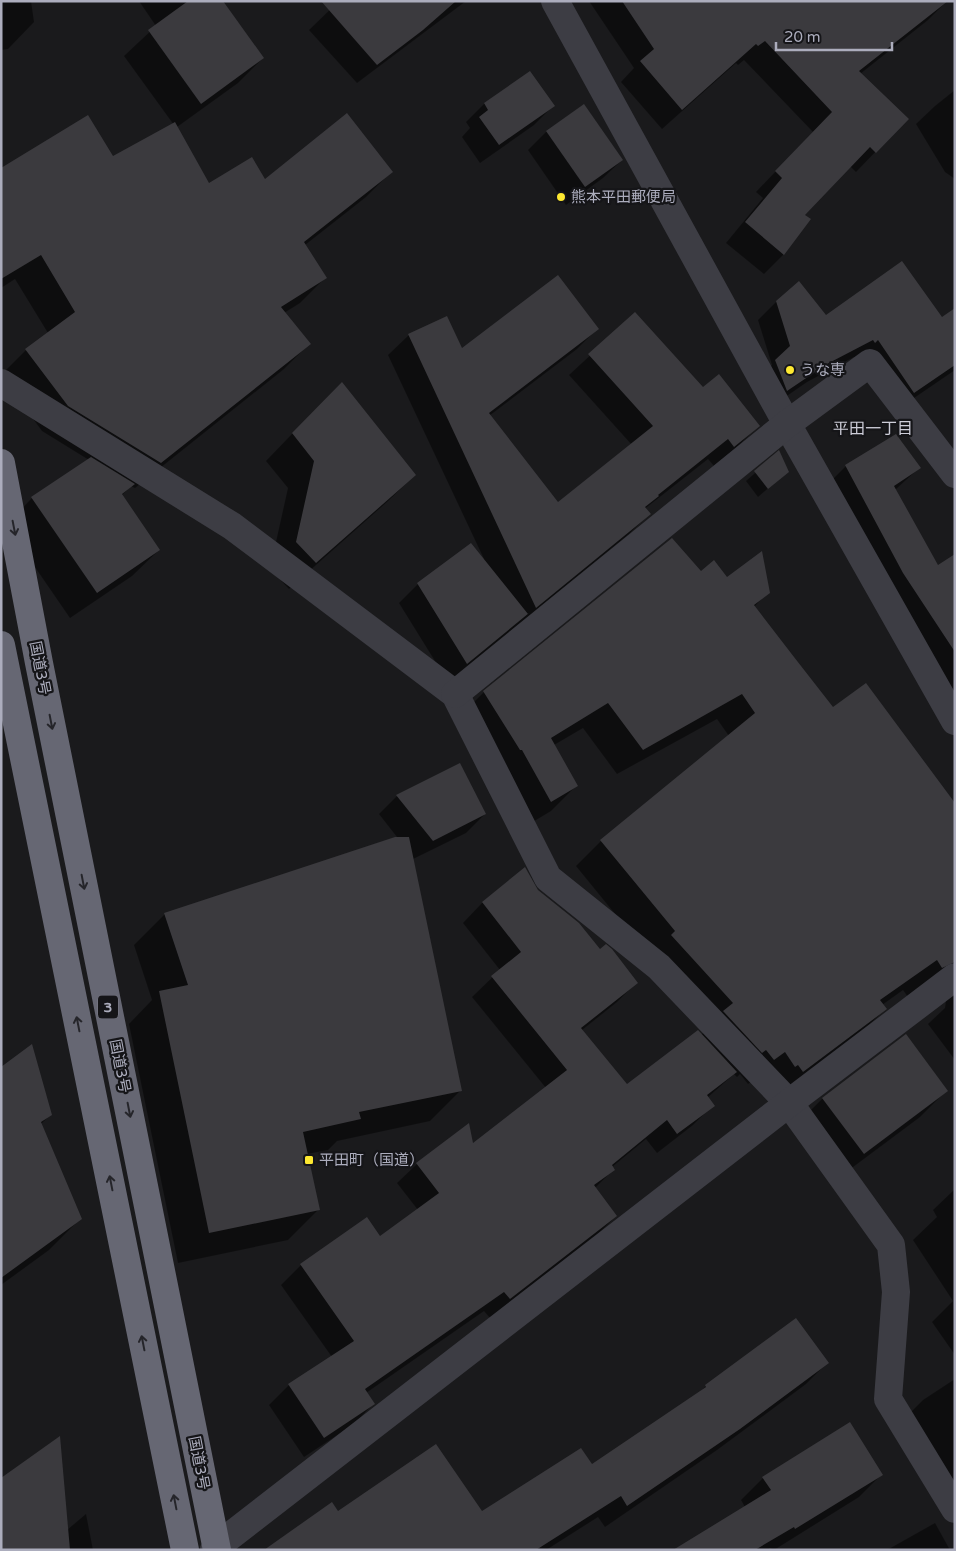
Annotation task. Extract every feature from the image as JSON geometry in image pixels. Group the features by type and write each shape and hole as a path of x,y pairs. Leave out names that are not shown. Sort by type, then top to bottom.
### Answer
{"highway":[{"name":"国道3号","path":"1,463 216,1549"},
{"name":"国道3号","path":"1,645 5,677 185,1550"}],"street":[{"path":"555,1 787,424 955,721"},
{"path":"455,694 787,424 870,363 955,474"},
{"path":"1,383 232,526 455,694 548,878 659,967 789,1102 891,1245 896,1292 888,1399 955,1510"},
{"path":"216,1549 789,1102 955,977"}],"building":[{"path":"188,1 223,1 264,58 201,104 148,30"},
{"path":"321,1 456,1 423,30 377,65"},
{"path":"622,1 948,1 859,71 909,119 876,153 870,147 805,215 811,219 784,255 745,222 782,178 775,171 832,112 765,41 758,46 756,44 682,110 640,61 654,49"},
{"path":"530,71 555,106 499,145 479,117 488,110 484,103"},
{"path":"584,104 623,160 585,187 546,131"},
{"path":"347,113 393,172 304,242 327,278 281,307 311,344 161,463 68,406 25,349 75,312 41,255 1,279 1,168 88,115 113,156 175,122 209,183 252,157 265,179"},
{"path":"902,261 942,317 955,308 955,365 914,393 878,340 875,343 873,340 827,364 787,391 775,360 790,346 776,301 799,281 826,315"},
{"path":"558,275 599,329 489,413 558,502 653,426 588,354 635,312 703,387 719,374 760,426 734,447 728,439 658,495 645,507 651,514 536,608 408,334 447,316 462,348"},
{"path":"342,382 416,475 316,563 296,542 314,461 292,433"},
{"path":"896,434 921,468 894,486 938,565 955,554 955,652 903,573 845,465"},
{"path":"779,450 789,472 768,489 754,471"},
{"path":"91,457 135,484 122,494 160,550 97,593 31,497"},
{"path":"672,538 701,571 714,560 727,577 762,551 770,593 754,605 833,707 866,683 955,803 955,962 942,968 937,960 880,1000 887,1009 803,1072 798,1065 795,1067 785,1052 774,1060 766,1050 762,1053 723,1011 733,1003 671,935 675,931 600,840 755,713 742,694 643,750 608,703 551,738 578,786 551,802 522,750 520,750 483,691"},
{"path":"471,543 528,614 467,664 417,583"},
{"path":"460,763 486,814 433,841 396,795"},
{"path":"395,837 409,837 462,1091 359,1112 361,1119 303,1132 320,1210 209,1233 159,991 188,985 164,913"},
{"path":"525,867 538,890 579,923 600,949 606,944 612,949 638,983 581,1028 627,1084 698,1030 737,1072 707,1095 715,1106 677,1134 667,1120 612,1165 615,1170 594,1185 617,1216 510,1299 504,1292 365,1389 375,1404 324,1438 288,1384 354,1341 300,1264 367,1217 380,1236 439,1193 416,1163 469,1123 473,1143 567,1070 491,976 521,952 482,902"},
{"path":"906,1034 948,1091 864,1154 822,1098"},
{"path":"32,1044 52,1115 41,1122 82,1219 1,1278 1,1067"},
{"path":"796,1318 829,1363 740,1429 627,1506 621,1496 536,1550 264,1550 332,1502 338,1511 436,1444 482,1511 581,1448 592,1464 706,1387 705,1385"},
{"path":"850,1422 883,1475 795,1529 794,1527 755,1550 673,1550 771,1490 762,1477"},
{"path":"60,1436 70,1550 1,1550 1,1478"}],"place":[{"name":"熊本平田郵便局","path":"561,197"},
{"name":"うな専","path":"790,370"},
{"name":"平田町（国道）","path":"309,1160"}],"district":[{"name":"平田一丁目","path":"873,429"}]}
